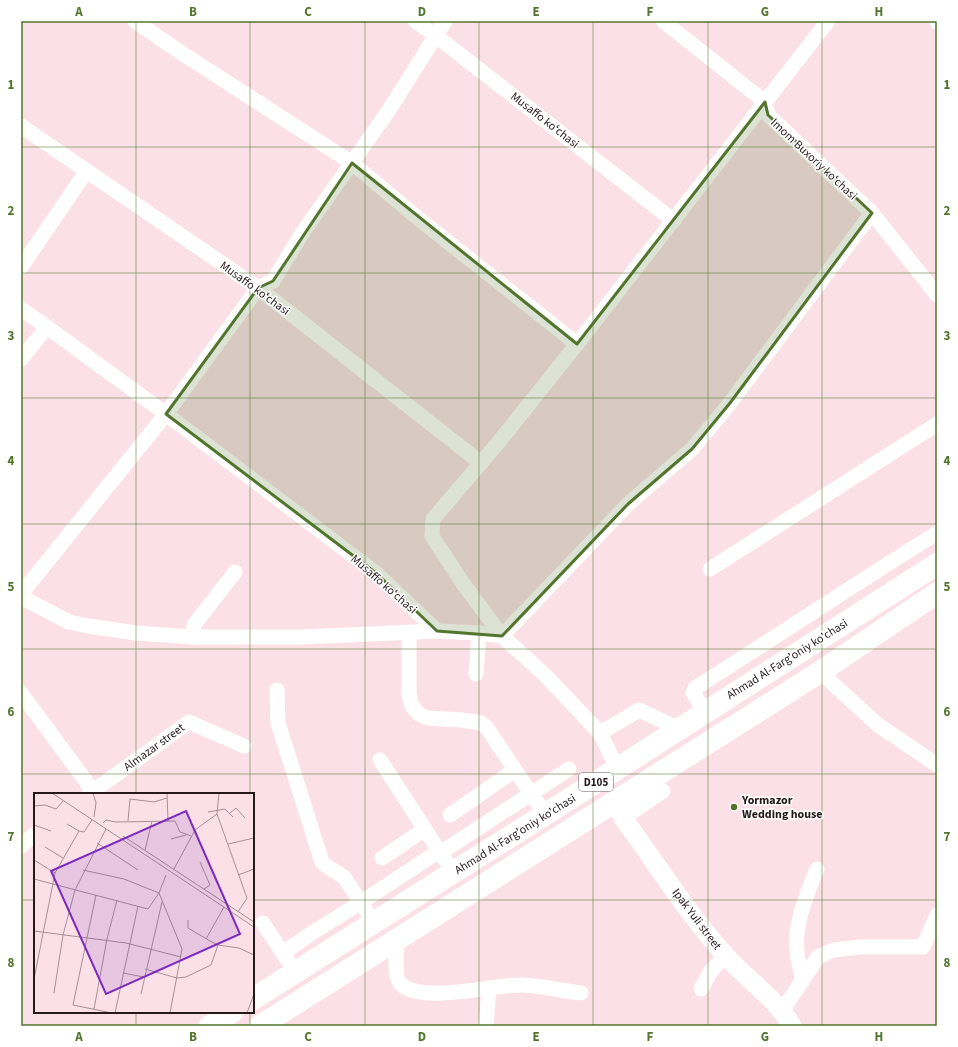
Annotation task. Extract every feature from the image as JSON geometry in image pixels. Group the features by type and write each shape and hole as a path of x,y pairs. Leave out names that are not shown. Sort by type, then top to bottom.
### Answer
{"highway":[{"name":"Ahmad Al-Farg'oniy ko'chasi","path":"254,998 937,564"},
{"name":"D105","path":"260,1026 397,940 619,810 937,593"},
{"path":"598,781 619,810"}],"main road":[{"name":"Ipak Yuli street","path":"619,810 698,923 725,956 782,1011 792,1026"}],"street":[{"path":"134,21 352,163 419,219 577,344"},
{"name":"Musaffo koʻchasi","path":"415,21 674,221"},
{"path":"445,21 389,110 303,232 273,281 258,288 166,414 21,596 69,622 136,633 192,637 302,637 438,631 502,636"},
{"name":"Imom Buxoriy koʻchasi","path":"663,21 765,102 768,115 872,213 937,295"},
{"path":"618,768 600,733 545,674 502,636 462,582 432,536 433,519 498,443 577,344 828,21"},
{"name":"Musaffo koʻchasi","path":"21,126 86,172 258,288 481,463"},
{"path":"21,267 86,172"},
{"path":"502,636 628,504 692,449 730,403 872,213"},
{"name":"Musaffo koʻchasi","path":"21,309 166,414 376,574 438,631"},
{"path":"21,359 47,327"},
{"path":"710,569 937,424"},
{"path":"705,711 693,693 695,688 869,575 937,534"},
{"path":"192,637 194,625 236,572"},
{"path":"409,633 409,695 412,706 419,714 427,718 462,720 481,723 487,728 546,814"},
{"path":"476,674 479,633"},
{"path":"820,672 878,725 937,765"},
{"path":"277,690 278,723 322,862 344,877 374,923"},
{"path":"21,693 91,792"},
{"path":"600,733 639,710 678,728"},
{"name":"Almazar street","path":"91,792 189,722 244,746"},
{"path":"380,760 454,872"},
{"path":"283,953 569,768"},
{"path":"450,815 515,770"},
{"path":"619,810 663,791"},
{"path":"382,858 425,829"},
{"path":"21,846 34,835"},
{"path":"802,979 797,951 797,930 805,899 817,869"},
{"path":"395,880 410,900"},
{"path":"782,1011 818,957 833,950 860,947 923,947 937,915"},
{"path":"263,923 295,972"},
{"path":"312,933 325,953"},
{"path":"397,940 396,973 399,983 406,988 430,994 521,985 581,993"},
{"path":"701,989 711,971 725,956"},
{"path":"486,1026 489,988"}],"highlighted area":[{"path":"765,102 768,115 872,213 730,403 692,449 628,504 502,636 437,631 376,573 166,414 258,288 273,281 352,163 577,344"}],"place":[{"name":"Yormazor Wedding house","path":"734,807"}]}
